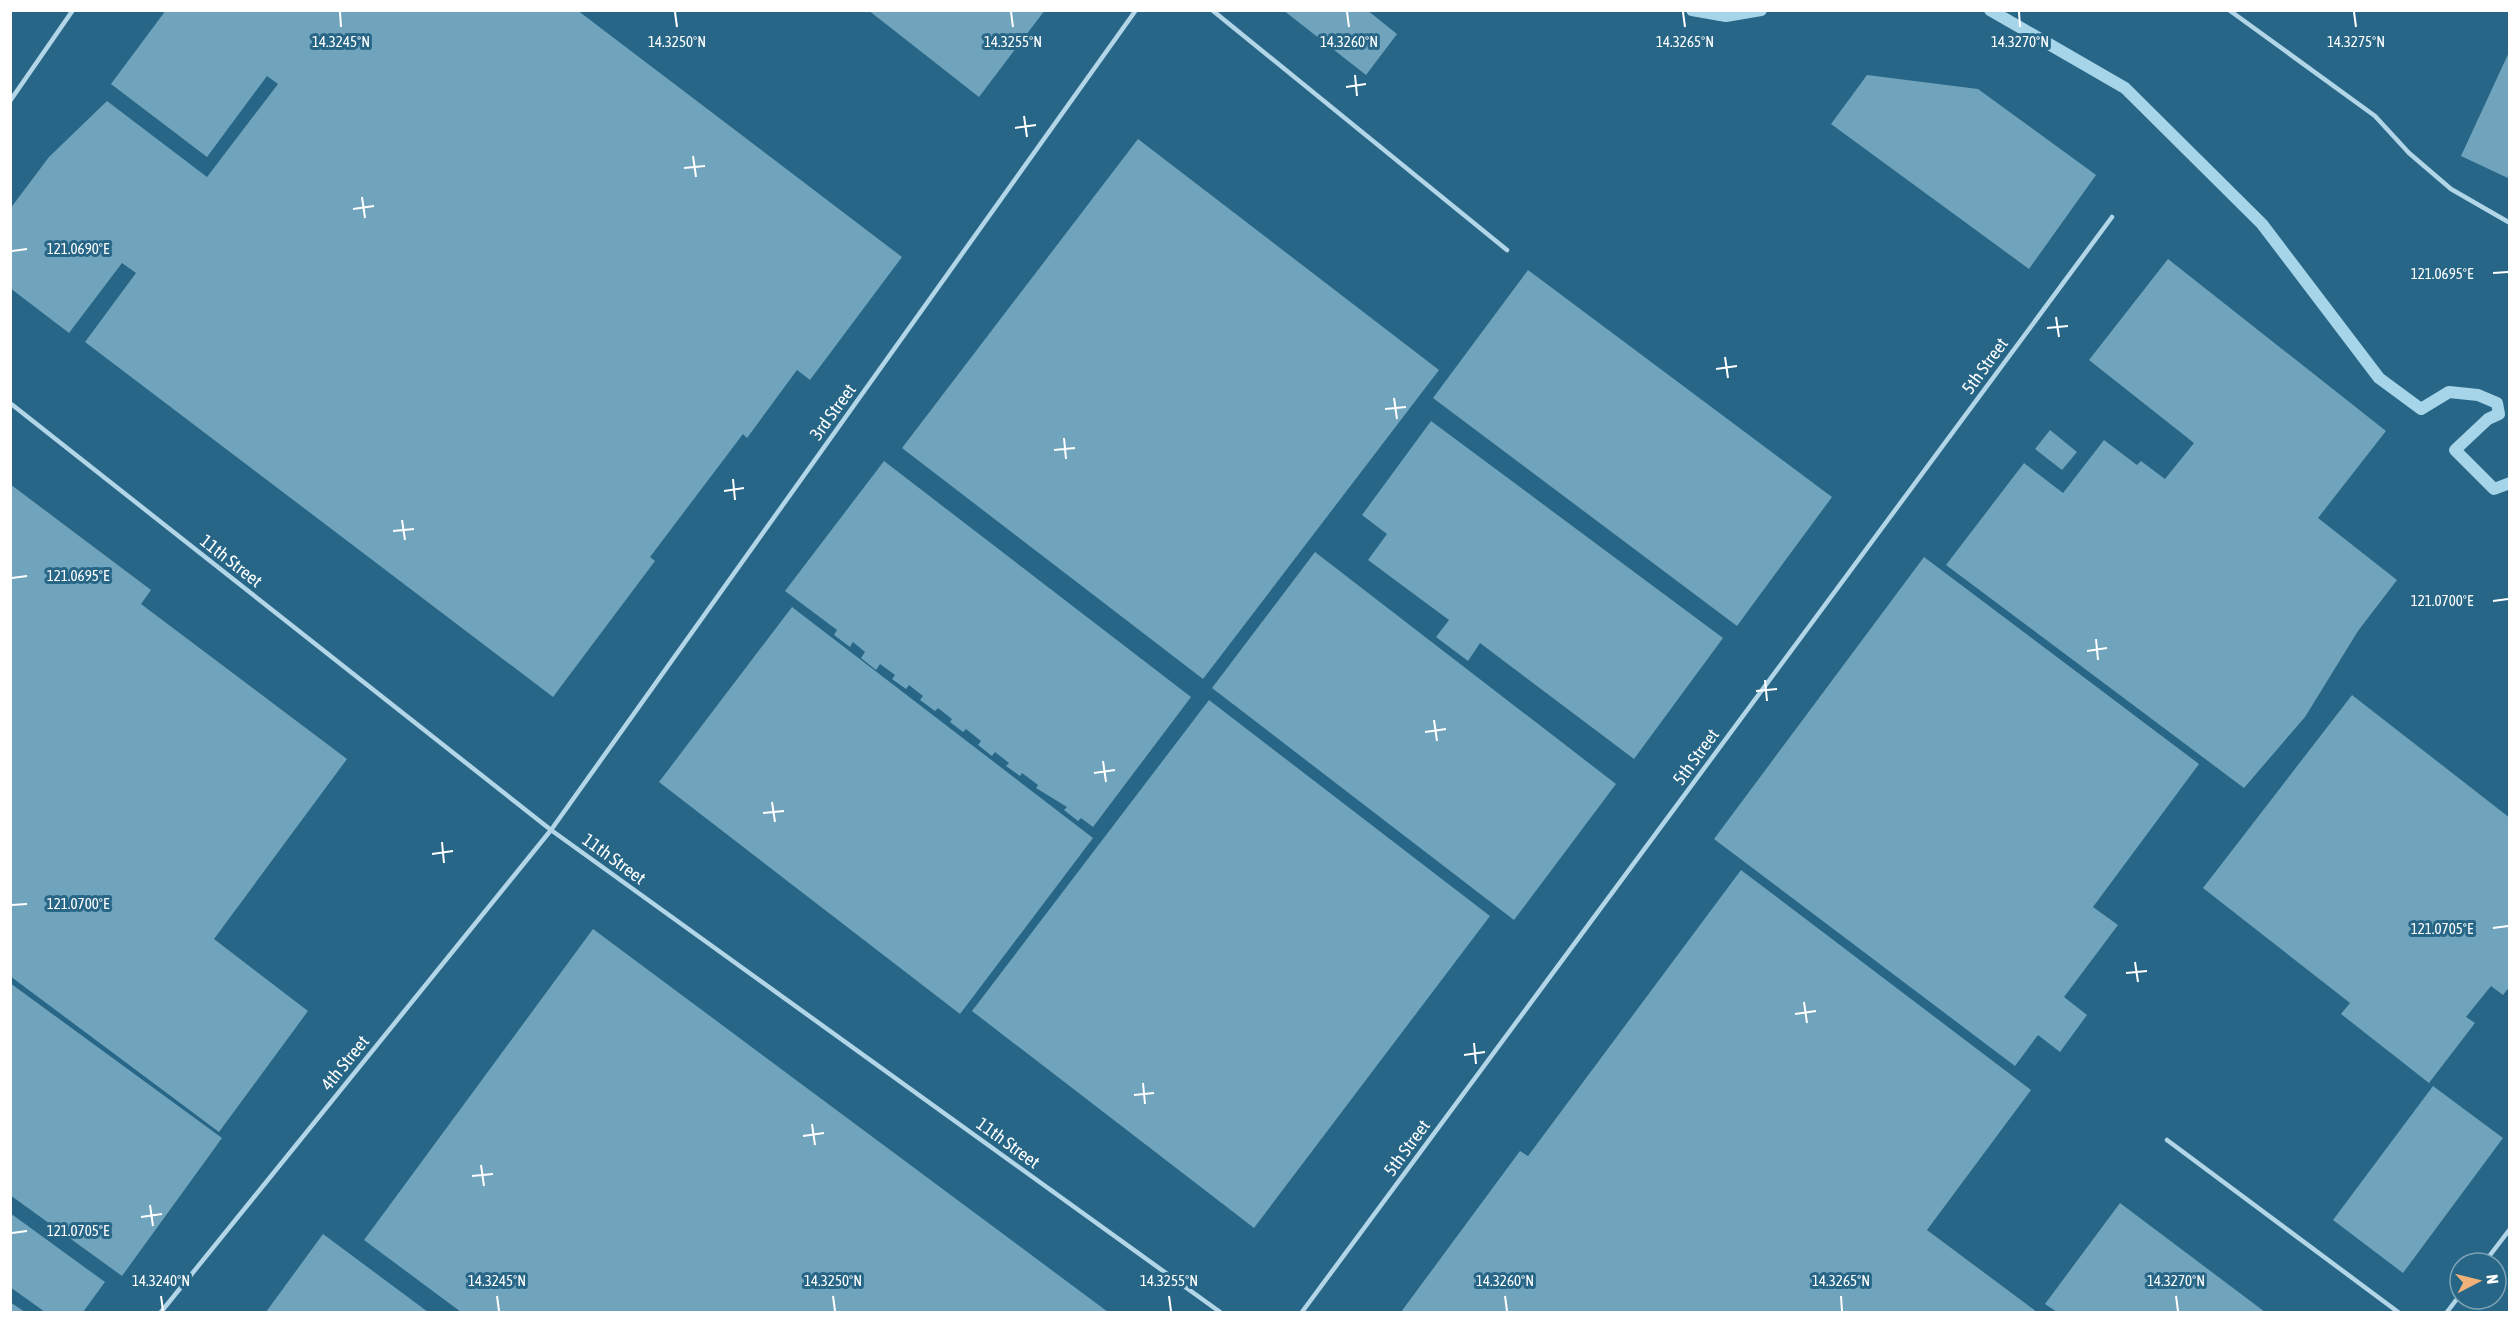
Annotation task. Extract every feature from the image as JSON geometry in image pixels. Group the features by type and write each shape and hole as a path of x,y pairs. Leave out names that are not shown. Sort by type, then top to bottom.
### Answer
{"lane":[{"path":"10,101 74,10"},
{"name":"3rd Street","path":"551,830 1136,10"},
{"path":"1212,10 1507,250"},
{"path":"2229,10 2375,116 2409,153 2451,189 2510,224"},
{"name":"5th Street","path":"1302,1312 2112,218"},
{"name":"11th Street","path":"10,403 551,830 1220,1312"},
{"name":"4th Street","path":"161,1312 551,830"},
{"path":"2167,1140 2398,1312"},
{"path":"2493,1251 2510,1229"}],"building":[{"path":"166,10 577,10 902,257 810,380 797,370 747,438 743,434 650,557 655,561 553,697 85,342 136,273 122,263 69,333 10,288 10,209 49,157 107,101 207,177 278,84 267,76 207,157 111,84"},
{"path":"868,10 1045,10 979,97"},
{"path":"1283,10 1367,10 1397,34 1366,75"},
{"path":"2510,50 2510,179 2461,156"},
{"path":"1867,75 1978,89 2096,175 2029,269 1831,124"},
{"path":"1138,139 1439,370 1203,679 902,448"},
{"path":"2168,259 2386,431 2318,518 2397,580 2358,631 2305,717 2244,788 1946,565 2024,463 2063,493 2104,440 2137,465 2141,461 2165,479 2194,443 2089,360"},
{"path":"1528,270 1832,497 1737,626 1433,398"},
{"path":"1431,421 1723,638 1634,759 1480,643 1468,661 1436,637 1449,620 1368,560 1387,534 1362,515"},
{"path":"2050,430 2077,452 2062,470 2035,449"},
{"path":"884,461 1191,697 1093,827 1081,818 1078,821 1064,810 1067,807 1036,788 1038,785 1022,773 1020,776 1006,766 1009,763 995,752 992,756 978,745 981,741 966,729 963,732 938,708 935,711 920,700 923,696 909,685 906,689 892,679 895,675 880,664 876,670 861,658 865,652 853,642 850,647 834,635 837,630 785,591"},
{"path":"10,484 151,590 141,604 347,759 214,939 308,1011 219,1132 10,976"},
{"path":"1315,552 1616,784 1514,920 1212,688"},
{"path":"1924,557 2199,764 2093,907 2118,925 2064,997 2087,1015 2060,1052 2038,1035 2015,1066 1714,839"},
{"path":"792,607 1093,838 960,1014 659,782"},
{"path":"2352,695 2510,818 2510,986 2503,995 2491,986 2466,1017 2475,1023 2429,1083 2341,1014 2350,1003 2203,888"},
{"path":"1209,700 1490,916 1254,1228 972,1011"},
{"path":"1741,870 2031,1090 1927,1230 2037,1312 1401,1312 1520,1151 1528,1156"},
{"path":"593,929 1108,1312 461,1312 364,1240"},
{"path":"10,983 222,1138 122,1276 10,1195"},
{"path":"2433,1086 2503,1138 2403,1273 2333,1220"},
{"path":"2120,1203 2265,1312 2057,1312 2045,1304"},
{"path":"10,1213 105,1282 83,1312 45,1312 10,1287"},
{"path":"323,1234 428,1312 266,1312"},
{"path":"10,1302 25,1312 10,1312"}],"waterway":[{"path":"1692,10 1726,16 1761,10"},
{"path":"1990,10 2125,88 2262,224 2379,378 2421,409 2449,392 2478,395 2497,403 2499,414 2488,419 2455,450 2494,489 2510,483"}]}
